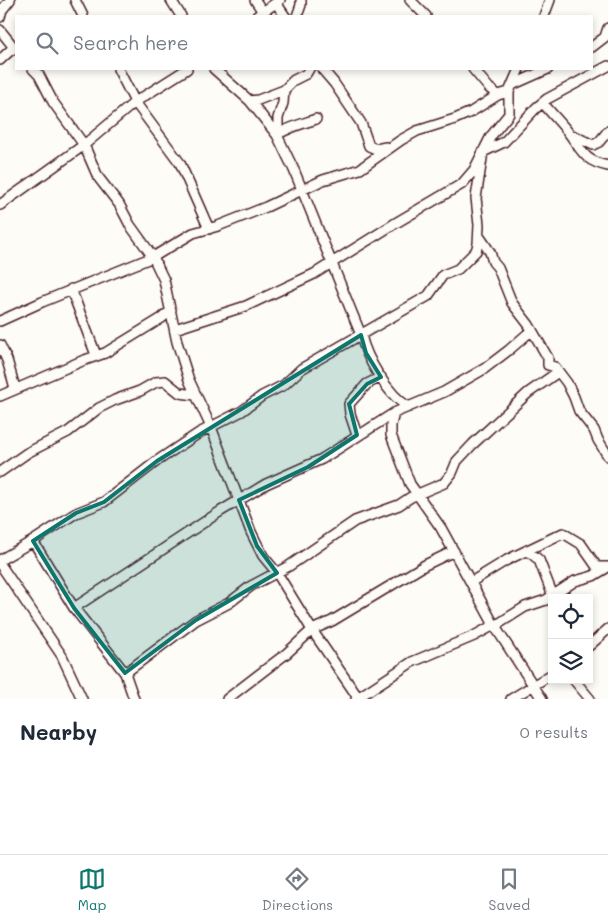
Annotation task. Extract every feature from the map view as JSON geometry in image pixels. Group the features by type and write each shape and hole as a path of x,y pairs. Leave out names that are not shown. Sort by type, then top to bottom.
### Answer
{"street":[{"path":"0,17 2,10 10,0"},
{"path":"75,0 82,15"},
{"path":"171,0 180,15"},
{"path":"256,0 260,14 278,1 285,15"},
{"path":"297,15 300,0"},
{"path":"410,0 425,15"},
{"path":"544,15 550,0"},
{"path":"549,15 550,0"},
{"path":"593,47 605,37 608,28"},
{"path":"0,30 15,48 0,60"},
{"path":"483,152 504,142 525,117 543,103 608,66"},
{"path":"34,70 53,102 84,145 98,177 119,204 130,225 153,257 164,280 182,362 195,395 211,427 257,546 278,573 312,630 358,698 412,662 474,636 525,607 548,598"},
{"path":"119,70 135,102 180,163 209,229"},
{"path":"0,205 84,145 135,102 185,70"},
{"path":"215,70 250,101 277,134 294,170 362,335 366,353 395,397 400,402 409,406"},
{"path":"250,101 258,100 284,90 294,80 306,74 308,70"},
{"path":"323,70 361,123 369,146 376,149 417,131 471,112 498,95 546,70"},
{"path":"474,70 489,88 498,95"},
{"path":"174,329 246,306 314,274 462,184 474,170 491,136 509,114 511,89 519,70"},
{"path":"277,134 278,118 283,103 284,90"},
{"path":"543,103 588,159 596,164 608,166"},
{"path":"277,134 291,126 301,126 316,119"},
{"path":"569,133 593,145 599,142 608,131"},
{"path":"0,321 71,289 153,257 171,248 193,233 209,229 266,207 340,174 360,169 400,140"},
{"path":"0,560 76,513 104,502 153,464 199,433 242,411 262,396 284,385 301,369 430,294 443,275 457,270 474,254 478,244 476,198 483,152"},
{"path":"479,236 498,268 512,303 532,330 548,358 548,365 555,367 572,393 579,411 594,430 608,456"},
{"path":"71,289 96,355"},
{"path":"0,396 110,350 162,318 171,310"},
{"path":"74,608 266,484 308,467 394,413 444,392 484,369 532,330"},
{"path":"0,345 16,388"},
{"path":"125,673 196,620 229,602 251,586 278,573 355,521 399,505 444,483 452,473 457,461 473,444 528,393 558,372"},
{"path":"357,435 350,414 349,404 367,384 382,377"},
{"path":"0,472 27,453 68,432 99,408 114,400 140,392 156,382 165,381 180,393 195,395"},
{"path":"394,413 391,435 410,484 454,551 495,625 542,699"},
{"path":"470,582 563,532 581,544 597,566 608,567 593,576 575,581 556,594"},
{"path":"33,541 74,608 125,673 134,699"},
{"path":"528,550 539,560 552,594"},
{"path":"227,699 287,653 312,630 332,621 442,556 454,551"},
{"path":"0,564 62,656 82,699"},
{"path":"593,642 608,629"},
{"path":"511,699 548,676"},
{"path":"577,684 590,699"}],"highlighted area":[{"path":"361,335 366,353 381,377 367,384 349,404 357,435 308,467 239,500 257,546 277,573 196,620 125,673 74,608 33,541 76,513 104,502 157,461"}]}
